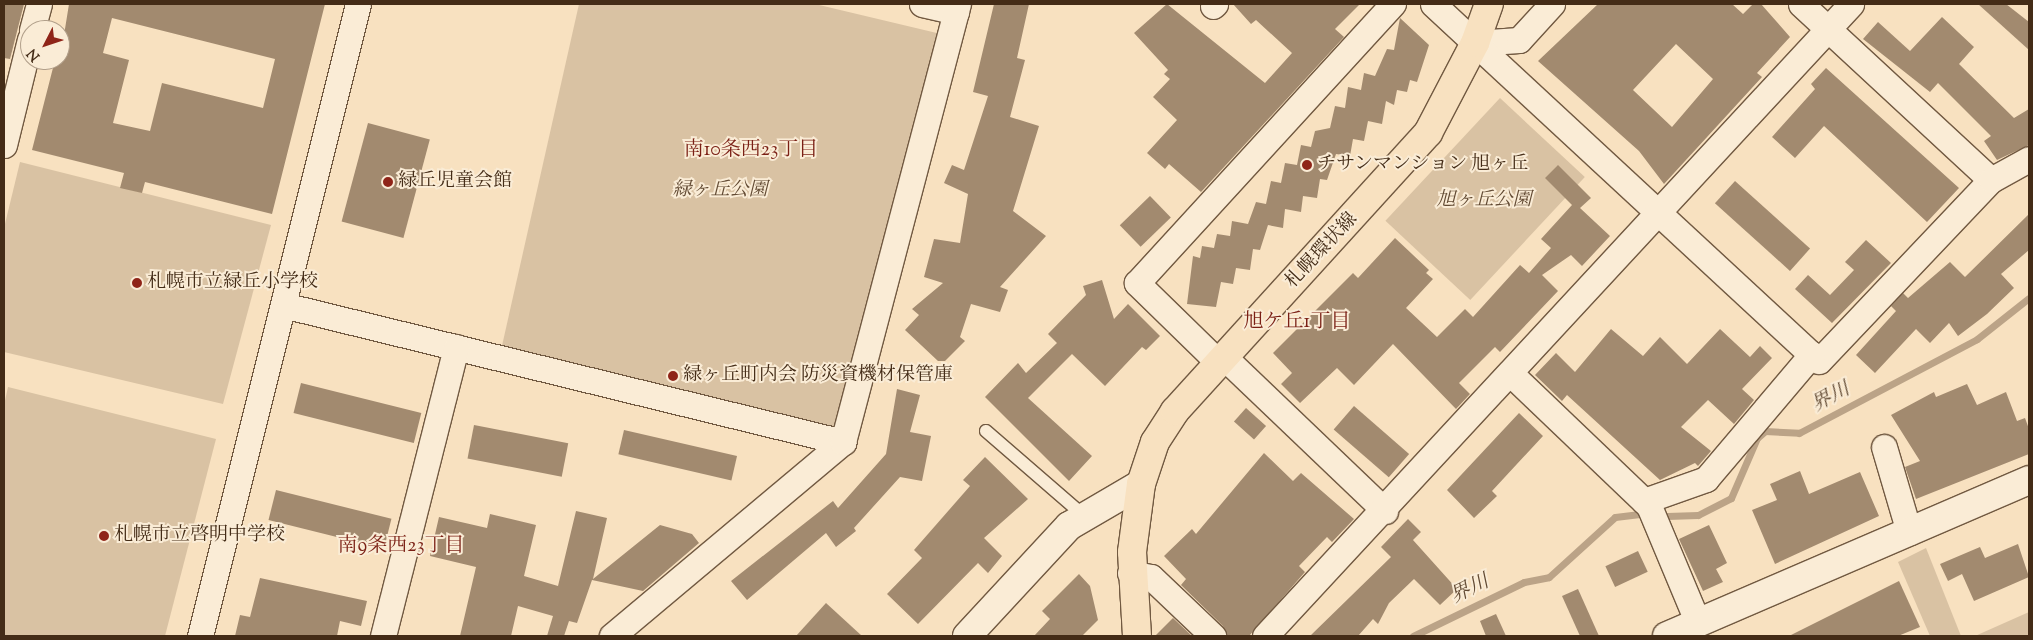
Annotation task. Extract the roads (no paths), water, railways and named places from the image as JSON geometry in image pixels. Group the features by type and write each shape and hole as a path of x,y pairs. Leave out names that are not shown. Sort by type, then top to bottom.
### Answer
{"main road":[{"name":"札幌環状線","path":"1137,636 1130,573 1141,484 1155,442 1175,411 1428,133 1475,43 1490,4"}],"street":[{"path":"35,20 39,4"},
{"path":"200,636 358,4"},
{"path":"612,636 843,442 957,8 922,4"},
{"path":"1385,511 1137,283 1393,4"},
{"path":"1433,4 1819,361 1991,180 2029,159"},
{"path":"1475,43 1519,40 1552,4"},
{"path":"1801,4 1991,180"},
{"path":"1265,636 1385,511 1851,4"},
{"path":"4,145 13,71 20,58"},
{"path":"283,305 843,442"},
{"path":"383,636 456,347"},
{"path":"1644,502 1706,480 1812,354"},
{"path":"1511,374 1644,502 1698,623"},
{"path":"1884,447 1909,532"},
{"path":"1666,636 2029,480"},
{"path":"967,636 1083,515 1141,484"},
{"path":"1130,573 1151,577 1213,636"}],"lane":[{"path":"986,431 1083,515"}],"waterway":[{"name":"界川","path":"1667,516 1698,515 1731,498 1757,438 1765,431 1799,433 1977,339 2029,298"},
{"name":"界川","path":"1413,636 1524,582 1549,577 1615,517 1640,514"}],"place":[{"name":"チサンマンション 旭ヶ丘","path":"1307,165"},
{"name":"緑丘児童会館","path":"388,182"},
{"name":"札幌市立緑丘小学校","path":"137,283"},
{"name":"緑ヶ丘町内会 防災資機材保管庫","path":"673,376"},
{"name":"札幌市立啓明中学校","path":"104,536"}],"district":[{"name":"南10条西23丁目","path":"751,150"},
{"name":"旭ケ丘1丁目","path":"1297,322"},
{"name":"南9条西23丁目","path":"401,546"}],"park label":[{"name":"緑ヶ丘公園","path":"720,191"},
{"name":"旭ヶ丘公園","path":"1484,201"}]}
